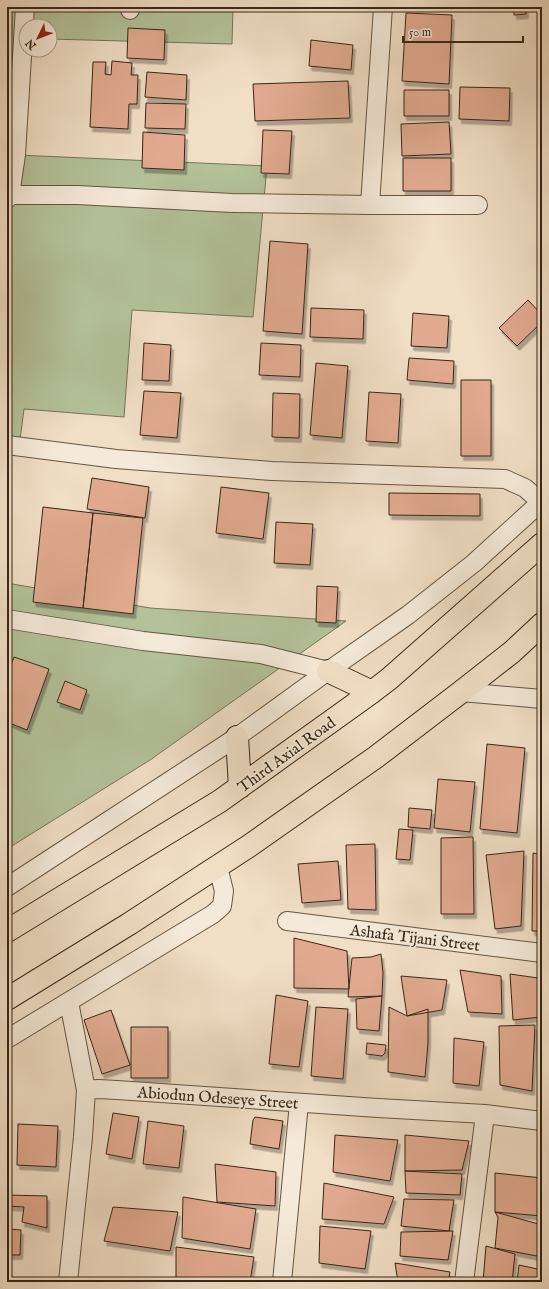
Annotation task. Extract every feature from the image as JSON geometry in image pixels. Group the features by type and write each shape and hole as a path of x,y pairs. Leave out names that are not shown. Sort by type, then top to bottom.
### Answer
{"highway":[{"name":"Third Axial Road","path":"7,931 220,801 372,692 389,679 542,544"},
{"path":"7,999 218,867 376,757 512,652 542,624"},
{"path":"328,671 372,692"},
{"path":"238,737 240,787"}],"street":[{"path":"25,7 16,155 8,197 77,195 232,203 478,205"},
{"path":"370,205 383,7"},
{"path":"7,445 116,458 272,471 505,479 525,488 541,501 474,563 408,615 238,737 7,887"},
{"path":"7,619 143,641 261,654 328,671"},
{"path":"461,692 542,699"},
{"path":"7,1039 213,914 222,906 224,891 218,867"},
{"name":"Ashafa Tijani Street","path":"287,921 542,953"},
{"path":"68,1282 83,1137 86,1090 69,1002"},
{"name":"Abiodun Odeseye Street","path":"86,1090 117,1090 485,1114 542,1121"},
{"path":"282,1282 299,1103"},
{"path":"464,1282 485,1114"}],"green space":[{"path":"7,7 233,7 232,44 58,39 58,18 18,18 18,58 24,58 17,155 267,166 253,317 132,310 124,417 24,409 20,440 7,437"},
{"path":"7,583 150,608 346,621 150,760 7,849"}],"building":[{"path":"514,7 526,7 526,14 514,15"},
{"path":"406,13 452,15 449,84 402,81"},
{"path":"128,28 165,30 164,60 127,58"},
{"path":"311,40 353,45 351,70 309,66"},
{"path":"112,61 132,63 131,75 138,75 137,104 129,104 128,129 90,127 93,62 106,62 105,74 111,75"},
{"path":"147,72 187,75 186,100 145,97"},
{"path":"348,81 350,118 255,121 253,84"},
{"path":"460,87 510,88 509,121 459,119"},
{"path":"404,90 449,90 449,116 404,116"},
{"path":"146,103 186,104 185,129 145,128"},
{"path":"449,122 451,154 402,156 401,124"},
{"path":"263,130 292,131 289,174 261,173"},
{"path":"143,132 185,135 184,170 142,168"},
{"path":"403,158 451,158 451,191 403,191"},
{"path":"270,241 308,244 302,334 263,331"},
{"path":"528,300 542,315 542,322 517,346 499,328"},
{"path":"311,308 364,310 363,339 310,337"},
{"path":"413,313 449,316 447,348 411,346"},
{"path":"144,343 171,345 169,381 142,380"},
{"path":"261,343 301,345 300,377 259,375"},
{"path":"409,358 454,361 453,384 407,380"},
{"path":"316,363 348,366 342,438 310,435"},
{"path":"461,380 491,380 491,456 461,456"},
{"path":"144,391 181,393 177,438 140,435"},
{"path":"369,392 401,394 398,443 366,441"},
{"path":"273,393 300,394 299,438 272,437"},
{"path":"92,478 149,487 145,518 87,509"},
{"path":"221,487 269,493 263,539 216,533"},
{"path":"389,493 480,494 480,516 389,515"},
{"path":"43,507 93,513 83,608 33,602"},
{"path":"93,513 143,518 133,614 83,608"},
{"path":"276,522 313,524 310,565 274,563"},
{"path":"317,586 338,587 336,623 316,622"},
{"path":"14,657 49,669 27,730 7,722 7,676"},
{"path":"65,681 87,690 80,710 57,702"},
{"path":"487,744 525,748 517,833 480,829"},
{"path":"438,779 475,782 470,832 434,828"},
{"path":"409,808 432,810 430,829 408,827"},
{"path":"399,829 413,830 410,860 396,859"},
{"path":"473,837 474,914 441,914 441,838"},
{"path":"375,844 376,910 348,909 346,845"},
{"path":"524,851 521,926 495,929 486,855"},
{"path":"533,853 542,855 542,931 532,931"},
{"path":"338,861 341,900 302,903 298,864"},
{"path":"294,938 347,951 349,989 294,988"},
{"path":"381,954 383,973 382,996 348,997 352,958 371,957"},
{"path":"460,970 501,976 502,1014 468,1012"},
{"path":"510,974 538,978 541,1017 513,1020"},
{"path":"401,976 447,980 442,1010 407,1016"},
{"path":"276,995 308,1001 299,1067 269,1064"},
{"path":"382,996 379,1031 357,1029 356,999"},
{"path":"316,1007 348,1009 343,1079 311,1076"},
{"path":"389,1007 407,1016 428,1009 428,1043 425,1077 388,1072"},
{"path":"111,1010 130,1065 102,1074 84,1020"},
{"path":"541,1024 542,1048 539,1048"},
{"path":"535,1025 532,1091 500,1085 499,1026"},
{"path":"131,1027 168,1027 168,1078 131,1078"},
{"path":"454,1038 484,1042 479,1086 453,1083"},
{"path":"367,1043 386,1045 385,1053 382,1056 366,1054"},
{"path":"113,1113 139,1117 132,1159 106,1154"},
{"path":"255,1117 283,1121 279,1149 250,1144 253,1120"},
{"path":"148,1121 184,1126 179,1168 143,1164"},
{"path":"18,1124 58,1126 56,1167 17,1165"},
{"path":"335,1135 398,1140 390,1181 333,1172"},
{"path":"405,1135 469,1141 462,1170 405,1171"},
{"path":"215,1164 276,1172 275,1206 217,1202"},
{"path":"405,1171 462,1174 460,1195 406,1193"},
{"path":"495,1173 542,1178 542,1216 495,1212"},
{"path":"324,1183 394,1197 384,1224 322,1219"},
{"path":"7,1195 47,1196 47,1228 22,1222 24,1207 7,1206"},
{"path":"183,1197 256,1209 250,1249 182,1238"},
{"path":"404,1199 454,1200 449,1231 401,1226"},
{"path":"113,1207 178,1212 170,1251 104,1241"},
{"path":"495,1212 542,1225 542,1257 495,1248 498,1217"},
{"path":"320,1226 371,1231 365,1269 319,1263"},
{"path":"7,1229 21,1230 20,1255 7,1255"},
{"path":"453,1231 448,1260 400,1256 401,1232"},
{"path":"486,1246 515,1254 512,1282 483,1282"},
{"path":"176,1247 254,1257 250,1282 176,1282"},
{"path":"395,1263 450,1272 448,1282 398,1282"},
{"path":"519,1265 542,1270 542,1282 517,1282"}]}
